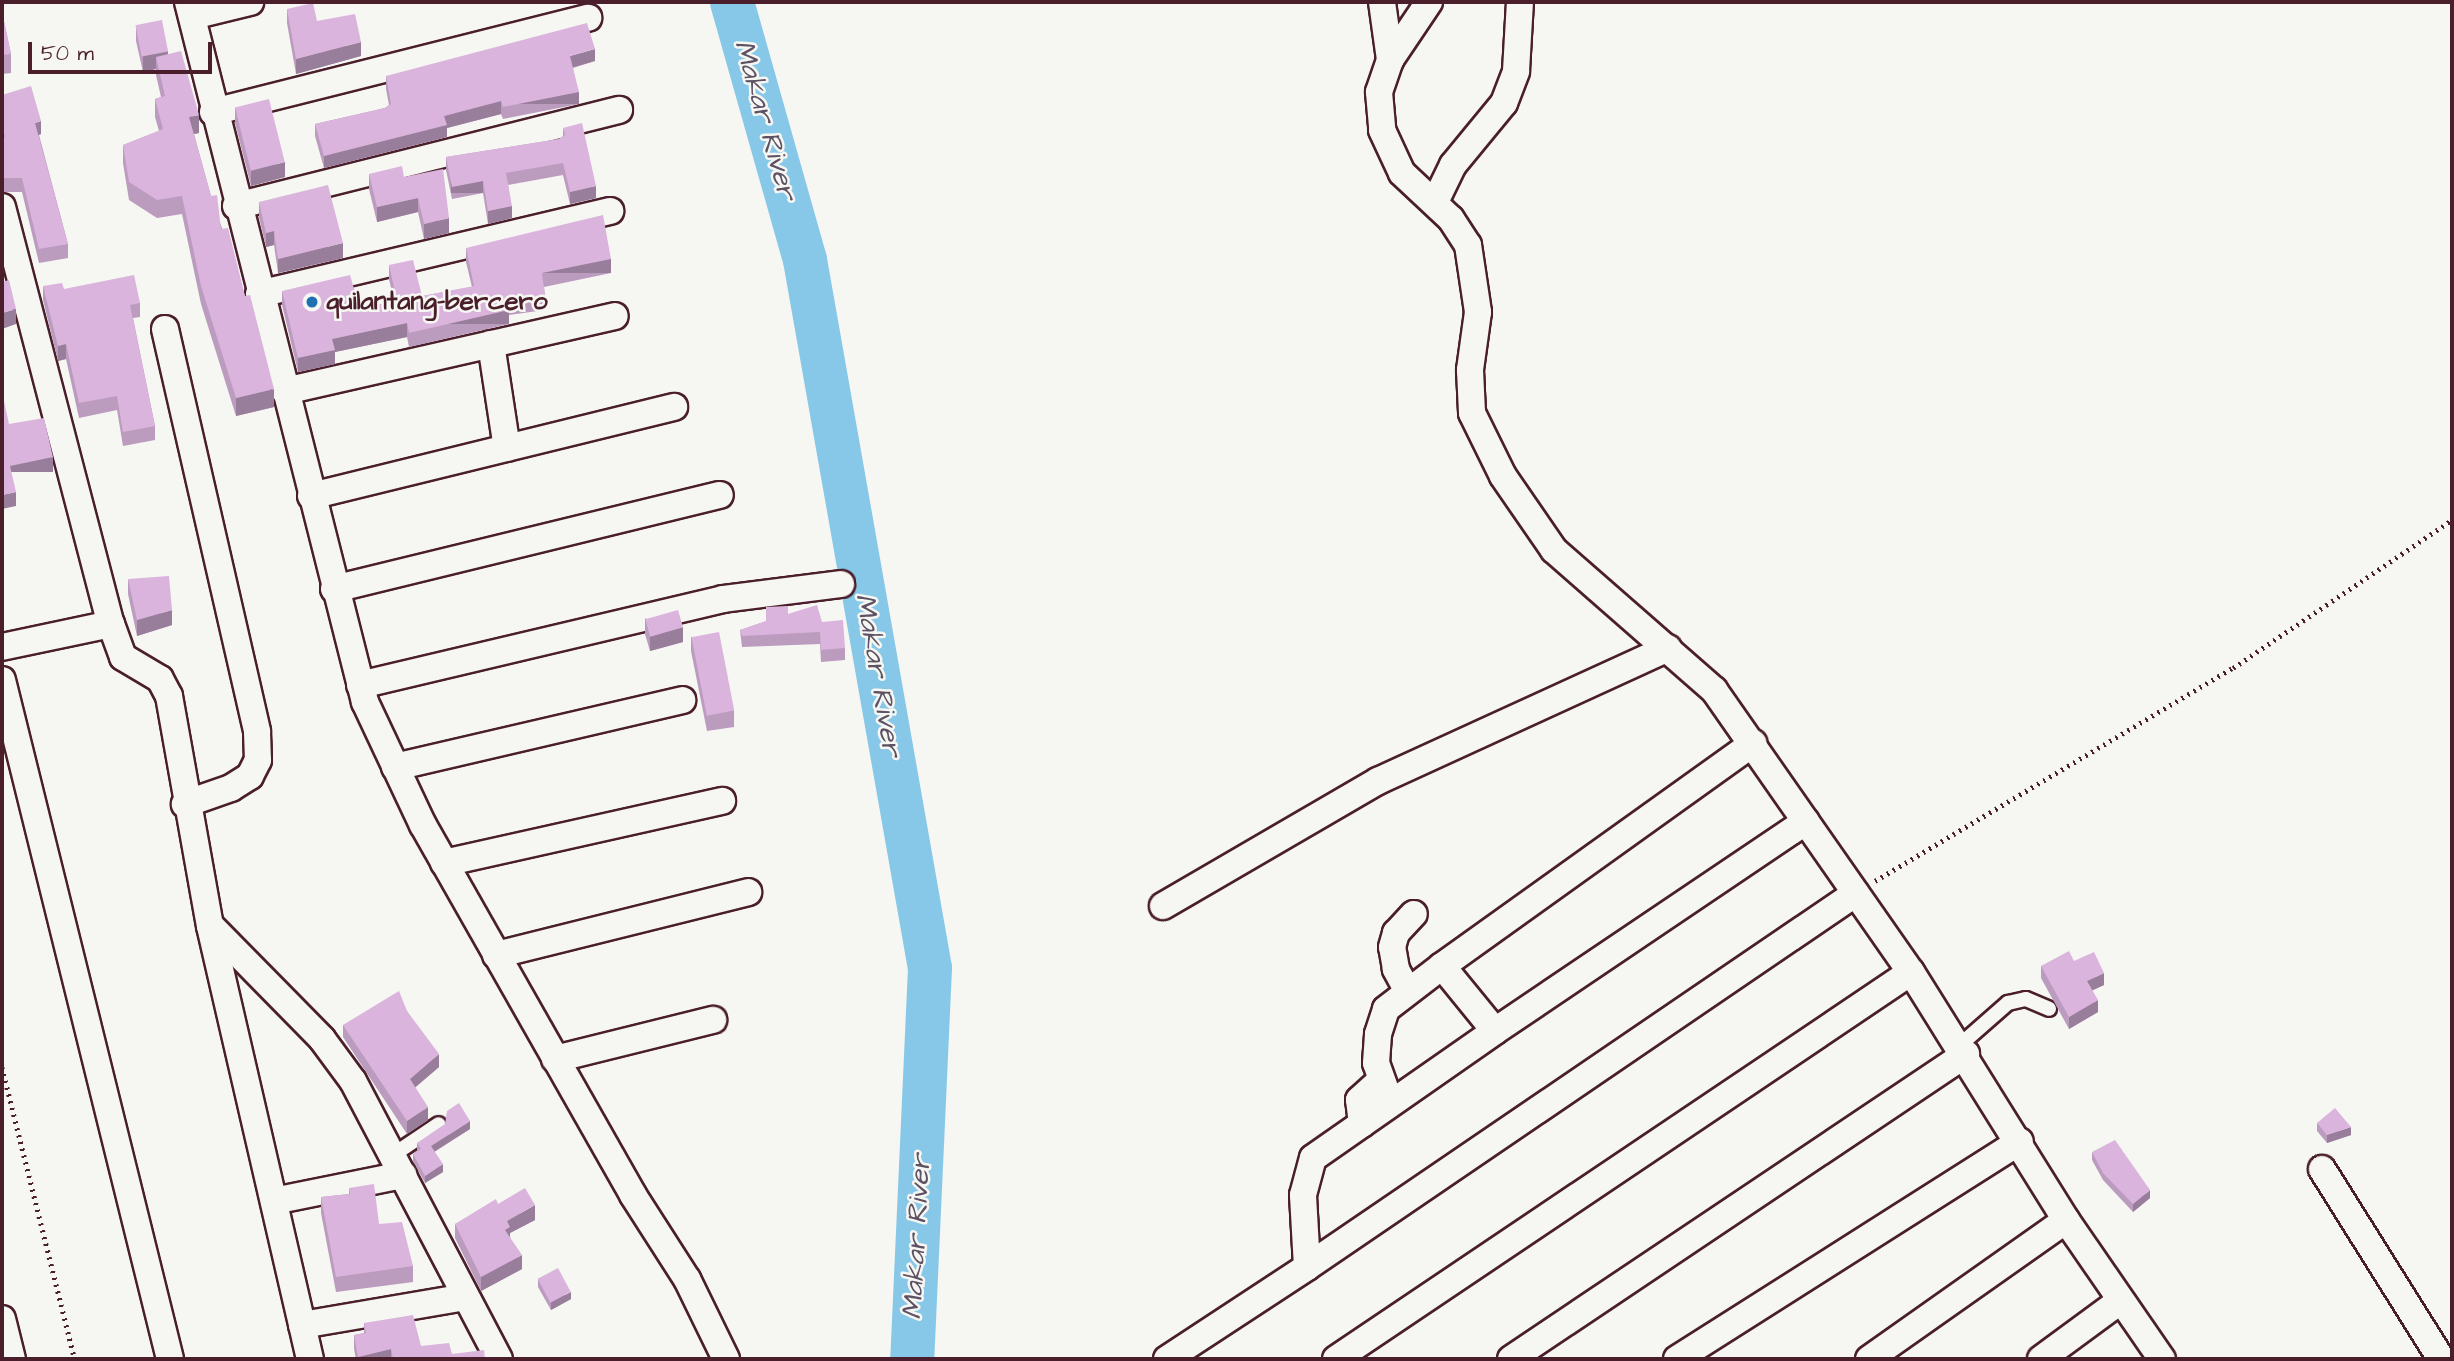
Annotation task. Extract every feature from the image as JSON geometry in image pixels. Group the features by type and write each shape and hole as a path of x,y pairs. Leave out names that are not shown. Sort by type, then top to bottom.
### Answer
{"street":[{"path":"250,2 190,9 236,206 360,685 396,767 444,863 555,1059 687,1279 726,1359"},
{"path":"1382,2 1390,60"},
{"path":"1429,2 1390,60 1379,92 1382,130 1402,173 1434,202 1468,245 1478,312 1470,370 1472,413 1503,476 1554,550 1714,690 1912,972 1963,1049 2066,1220 2162,1359"},
{"path":"1434,202 1453,165 1504,103 1516,71 1520,2"},
{"path":"213,112 588,18"},
{"path":"236,206 619,110"},
{"path":"2,207 111,624 123,657 165,685 185,804 210,926 310,1359"},
{"path":"259,294 610,211"},
{"path":"285,391 615,316"},
{"path":"165,329 258,751 250,776 185,804"},
{"path":"491,344 507,448"},
{"path":"311,496 674,407"},
{"path":"334,589 720,495"},
{"path":"360,685 723,599 841,584"},
{"path":"2,647 111,624"},
{"path":"1163,906 1378,781 1668,648"},
{"path":"2,680 170,1359"},
{"path":"396,767 682,700"},
{"path":"1385,1091 1378,1034 1386,1009 1407,990 1753,743"},
{"path":"444,863 722,801"},
{"path":"1307,1267 1303,1195 1313,1158 1362,1124 1385,1091 1495,1031 1806,821"},
{"path":"496,956 748,892"},
{"path":"1167,1359 1307,1267 1856,893"},
{"path":"1407,990 1396,969 1392,947 1396,933 1415,914"},
{"path":"210,926 322,1039 353,1081 499,1359"},
{"path":"1442,967 1495,1031"},
{"path":"1336,1359 1912,972"},
{"path":"555,1059 713,1020"},
{"path":"1511,1359 1963,1049"},
{"path":"1677,1359 2020,1141"},
{"path":"274,1201 398,1165"},
{"path":"2322,1170 2441,1359"},
{"path":"1869,1359 2066,1220"},
{"path":"302,1325 467,1297"},
{"path":"2041,1359 2120,1301"},
{"path":"2,1319 12,1359"}],"lane":[{"path":"1963,1049 2008,1003 2026,999 2049,1009"},
{"path":"398,1165 439,1124"}],"path":[{"path":"1856,893 2233,668 2452,520"},
{"path":"2,1067 75,1359"}],"building":[{"path":"313,3 317,21 355,14 361,42 296,59 287,9"},
{"path":"2,12 11,54 2,55"},
{"path":"162,20 168,51 142,57 135,25"},
{"path":"587,23 595,49 570,56 579,92 503,107 501,101 444,116 447,125 324,156 315,124 385,108 391,104 386,76"},
{"path":"181,51 199,115 189,117 211,196 217,195 221,229 228,228 245,296 250,295 274,389 236,398 201,286 182,196 157,200 129,182 123,145 163,129 155,99 165,96 156,57"},
{"path":"31,86 41,121 35,123 68,244 39,249 22,178 2,178 2,138 5,137 2,125 2,95"},
{"path":"269,99 285,162 251,171 235,107"},
{"path":"582,123 596,186 570,192 563,163 506,173 512,206 488,211 483,181 452,187 446,157 559,139 565,135 563,128"},
{"path":"402,166 404,177 443,169 449,218 424,224 418,198 377,207 369,174"},
{"path":"328,185 343,243 278,259 274,231 266,233 259,202"},
{"path":"603,215 611,259 542,273 545,296 508,302 509,310 409,333 407,323 332,339 335,350 298,358 282,291 350,275 360,309 397,301 389,265 413,260 422,296 474,286 466,248"},
{"path":"134,275 140,303 130,305 155,426 123,432 117,396 79,403 66,344 58,346 43,286 62,283 64,289"},
{"path":"9,280 16,309 2,313 2,282"},
{"path":"2,401 9,424 44,418 53,457 10,466 16,492 2,495"},
{"path":"169,576 172,610 137,620 128,579"},
{"path":"817,605 822,622 843,620 845,648 821,650 820,632 742,636 740,630 766,621 766,607 788,606 788,614"},
{"path":"678,610 683,627 650,637 645,619"},
{"path":"719,632 734,711 707,716 692,637"},
{"path":"2069,951 2074,961 2094,952 2104,973 2087,981 2098,1000 2069,1017 2041,966"},
{"path":"399,991 407,1011 439,1054 410,1079 428,1107 407,1121 343,1025"},
{"path":"459,1103 470,1121 431,1146 443,1164 425,1176 413,1154 421,1149 417,1143 445,1124 447,1111"},
{"path":"2335,1108 2351,1127 2327,1135 2317,1123"},
{"path":"2115,1140 2150,1190 2133,1204 2103,1173 2092,1152"},
{"path":"374,1184 379,1224 402,1222 413,1266 336,1277 321,1197 350,1194 349,1188"},
{"path":"525,1188 535,1205 507,1221 510,1227 505,1230 522,1255 481,1277 455,1224 496,1199 498,1204"},
{"path":"558,1268 571,1292 550,1303 538,1279"},
{"path":"413,1315 421,1346 449,1343 452,1354 484,1350 485,1359 393,1359 391,1349 358,1357 354,1335 366,1333 364,1323"}],"waterway":[{"name":"Makar River","path":"732,2 805,260 930,968 912,1359"}],"place":[{"name":"quilantang-bercero","path":"312,302"}]}
